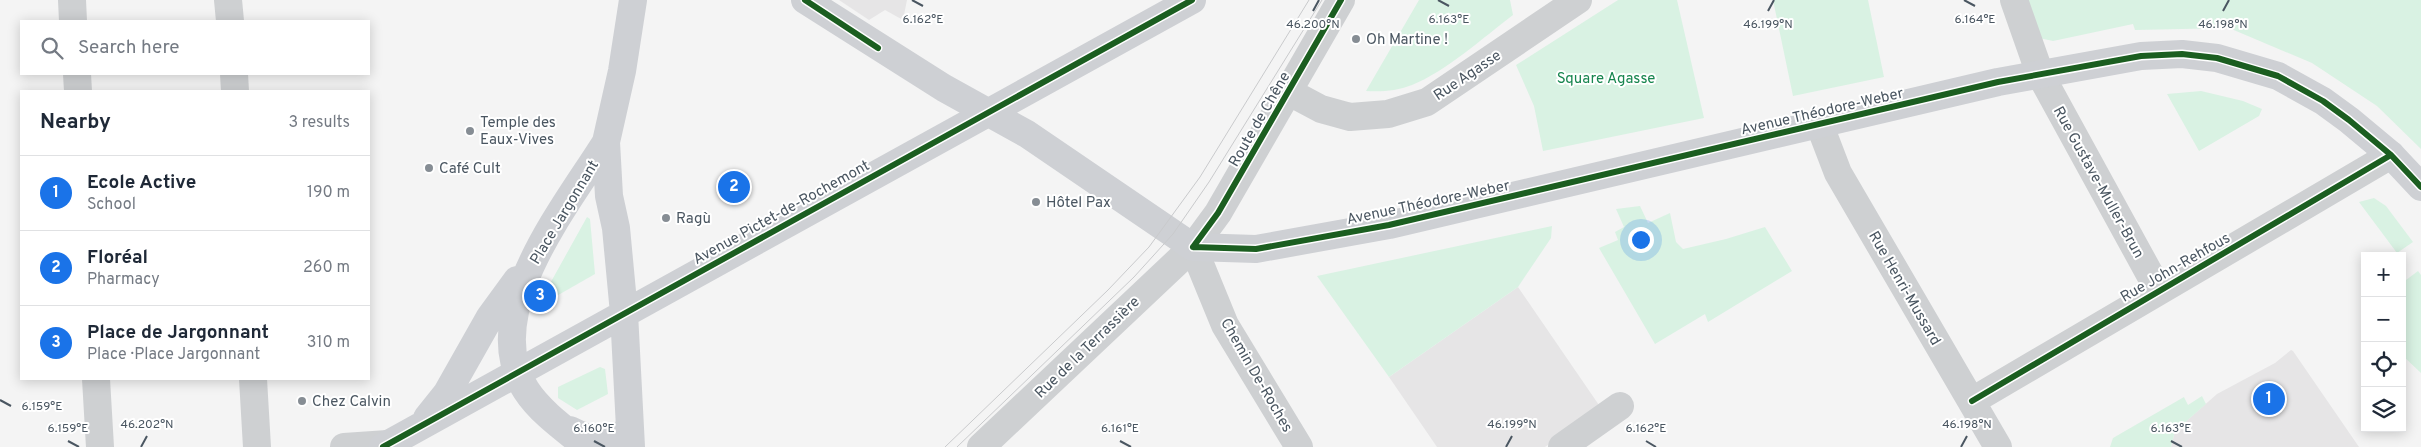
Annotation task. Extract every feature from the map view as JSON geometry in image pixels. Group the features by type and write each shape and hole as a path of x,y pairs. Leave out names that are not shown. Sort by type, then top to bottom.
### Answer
{"main road":[{"path":"563,427 593,441 603,443 621,438 628,441 624,313 616,228 610,196 606,142 622,71 633,0"},
{"path":"805,0 944,88 1027,134 1193,247"},
{"name":"Avenue Pictet-de-Rochemont","path":"385,446 1192,0"},
{"name":"Avenue Théodore-Weber","path":"1193,247 1256,248 1389,225 2040,74 2140,56 2182,54 2247,65 2278,76 2323,101 2391,155 2421,187"},
{"name":"Place Jargonnant","path":"563,427 536,403 526,389 518,372 513,352 514,314 536,256 606,142"},
{"path":"417,428 447,393 490,317 536,256"},
{"path":"563,427 587,447"}],"street":[{"path":"72,0 73,20"},
{"path":"228,0 230,20"},
{"name":"Route de Chêne","path":"1193,247 1218,213 1341,0"},
{"name":"Rue Agasse","path":"1289,92 1322,109 1350,117 1388,114 1427,102 1578,0"},
{"name":"Rue Gustave-Muller-Brun","path":"2014,0 2040,74 2158,291"},
{"path":"76,75 78,90"},
{"path":"234,75 235,90"},
{"name":"Rue Henri-Mussard","path":"1820,126 1838,173 1998,447"},
{"name":"Rue John-Rehfous","path":"1972,401 2391,155"},
{"name":"Chemin De-Roches","path":"1193,247 1225,325 1296,446"},
{"name":"Rue de la Terrassière","path":"981,447 1193,247"},
{"path":"96,380 100,447"},
{"path":"253,380 257,447"},
{"path":"1562,447 1620,406"},
{"path":"344,447 385,446"}],"shaded area":[{"path":"839,0 907,0 903,20 885,10 869,20"},
{"path":"1518,287 1601,408 1545,447 1437,447 1389,377"},
{"path":"2291,350 2359,447 2171,447 2175,431 2217,394 2275,363"}],"green space":[{"path":"1419,0 1510,0 1513,15 1438,72 1425,79 1395,90 1366,91"},
{"name":"Square Agasse","path":"1618,0 1677,0 1704,118 1543,151 1534,106 1516,65"},
{"path":"1773,0 1868,0 1884,77 1793,96"},
{"path":"2020,0 2421,0 2421,149 2377,106 2312,63 2229,28 2135,30 2133,24 2053,41 2039,38"},
{"path":"2201,91 2243,101 2262,109 2259,116 2199,151 2167,94"},
{"path":"2374,198 2386,206 2413,242 2396,252 2359,202"},
{"path":"1640,206 1648,223 1670,213 1676,242 1683,249 1765,227 1792,271 1708,322 1705,314 1655,344 1599,248 1618,240 1615,232 1624,227 1616,209"},
{"path":"587,217 590,219 595,274 546,302 542,298"},
{"path":"1552,226 1551,238 1518,287 1389,377 1317,276"},
{"path":"2418,271 2421,275 2421,373 2406,359 2406,280"},
{"path":"600,367 605,369 608,394 577,410 558,398 558,387"},
{"path":"2202,396 2206,404 2175,431 2171,447 2110,447 2113,438 2184,397 2188,405"}],"tram line":[{"path":"945,447 1108,290 1149,247 1200,177 1309,0"},
{"path":"957,447 1134,277 1173,234 1209,182 1322,0"}],"cycle path":[{"path":"805,0 878,48"},
{"path":"383,447 1192,0"},
{"path":"1193,247 1218,213 1341,0"},
{"path":"1193,247 1256,249 1389,225 1998,82 2141,56 2182,54 2217,58 2278,76 2323,101 2349,120 2391,155 2421,187"},
{"path":"1972,401 2391,155"}],"place":[{"name":"Oh Martine !","path":"1356,39"},
{"name":"Temple des Eaux-Vives","path":"470,131"},
{"name":"Café Cult","path":"429,168"},
{"name":"Floréal","path":"734,187"},
{"name":"Hôtel Pax","path":"1036,202"},
{"name":"Ragù","path":"666,218"},
{"name":"Place de Jargonnant","path":"540,296"},
{"name":"Ecole Active","path":"2269,399"},
{"name":"Chez Calvin","path":"302,401"}]}
